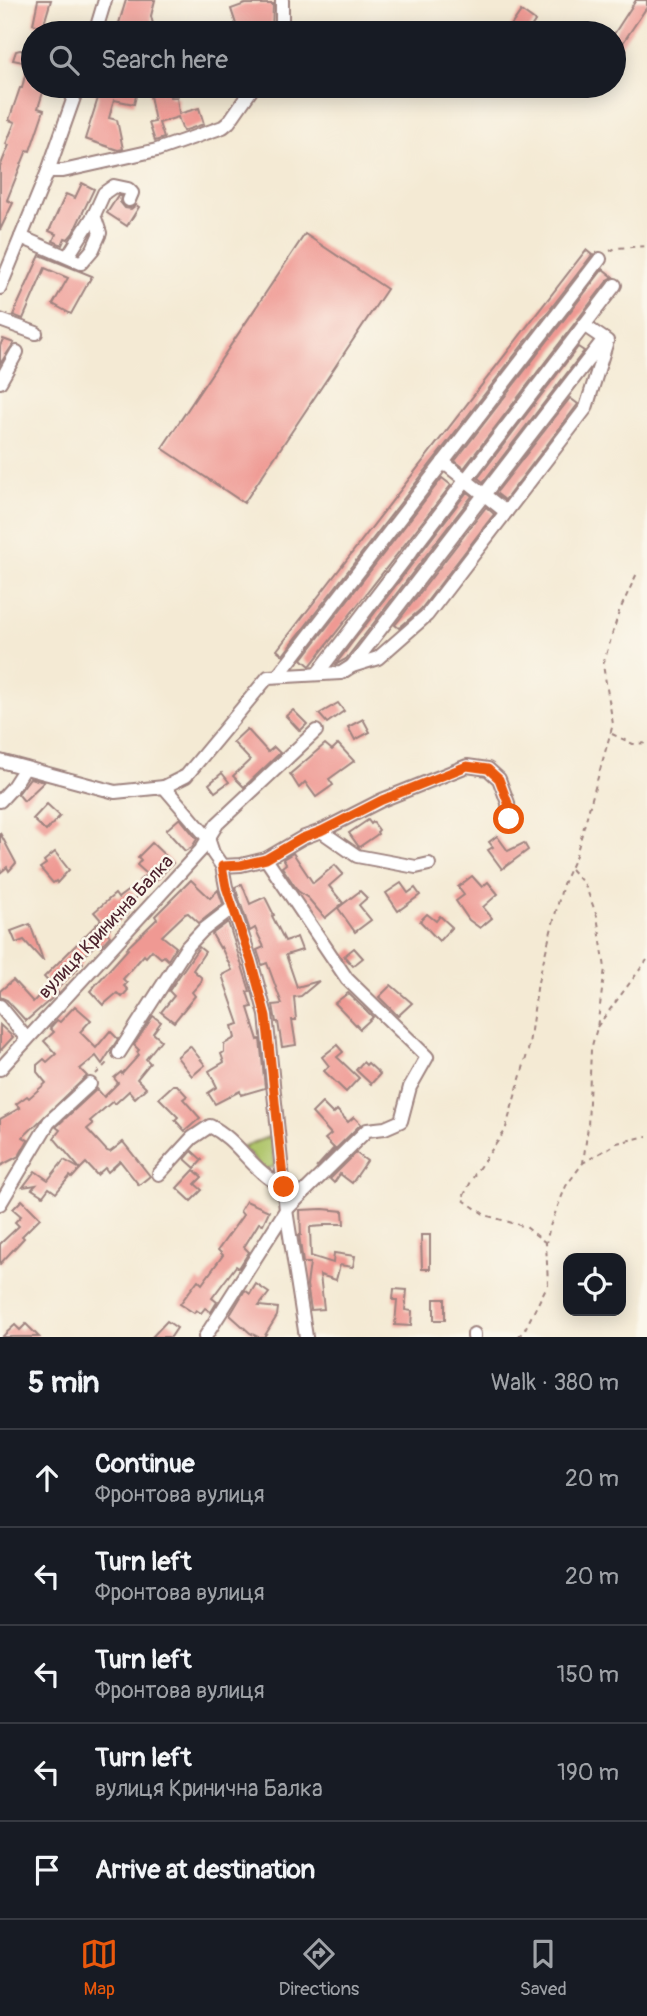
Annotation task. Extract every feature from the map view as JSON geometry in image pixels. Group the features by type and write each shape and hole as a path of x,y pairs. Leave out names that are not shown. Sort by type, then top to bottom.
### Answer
{"street":[{"path":"99,21 106,0"},
{"path":"282,0 282,21"},
{"path":"0,288 48,171 74,98"},
{"path":"48,171 63,171 157,150 223,127 245,98"},
{"path":"21,237 81,262 93,249 100,233 94,215 104,193 114,186 128,189 132,194 129,200"},
{"path":"278,676 600,259"},
{"path":"317,674 615,285"},
{"path":"0,320 36,333"},
{"path":"0,761 115,792 164,788 186,776 268,677 341,673 352,666 378,658 426,615 586,408 607,341 585,326"},
{"path":"352,666 604,339"},
{"path":"0,382 9,357"},
{"path":"443,462 506,512"},
{"name":"вулиця Кринична Балка","path":"0,1069 201,850 217,824 316,731"},
{"path":"222,866 266,859 302,838 382,800 467,766 488,769 499,779 508,803 509,819"},
{"path":"0,801 25,768"},
{"path":"164,788 208,838 213,853 222,866 266,1016 286,1210 306,1337"},
{"path":"321,831 357,856 416,867 429,864"},
{"path":"205,1337 286,1210 367,1130 385,1128 401,1121 410,1087 427,1057 347,979 266,859"},
{"path":"119,1053 187,947 202,931 233,907"},
{"path":"0,1006 27,1039"},
{"path":"0,1203 49,1122 90,1083"},
{"path":"159,1174 192,1138 210,1126 220,1131 267,1179 284,1187"}],"path":[{"path":"600,259 616,248 647,246"},
{"path":"546,1243 526,1227 485,1214 462,1199 476,1172 505,1131 528,1051 538,982 563,884 576,855 613,724 603,665 619,612 638,571"},
{"path":"610,734 633,744 647,743"},
{"path":"570,868 585,885 597,916 605,968 592,1049 588,1127 583,1163"},
{"path":"597,1028 647,960"},
{"path":"90,1083 119,1053"},
{"path":"518,1337 524,1331 548,1284 546,1243 566,1186 583,1163 617,1143 647,1136"}],"green space":[{"path":"271,1136 275,1166 264,1170 242,1147"}],"building":[{"path":"38,0 51,0 45,21 34,21"},
{"path":"126,0 155,0 152,21 120,21"},
{"path":"636,0 647,0 647,7 626,38 626,21 622,21"},
{"path":"245,4 273,4 272,21 235,21 231,9"},
{"path":"521,11 535,21 514,21"},
{"path":"21,50 21,62 13,60 16,51"},
{"path":"20,88 21,98 41,98 38,108 44,110 30,151 27,150 7,200 13,203 0,230 0,167 15,122 9,120"},
{"path":"98,98 136,98 134,104 114,100 109,118 117,120 123,149 118,150 85,139"},
{"path":"150,98 177,98 179,114 199,108 204,124 183,131 178,117 159,123 164,138 155,141 149,123 155,122"},
{"path":"82,183 94,189 73,233 68,239 65,238 62,245 53,241 56,234 49,231 66,194 75,198"},
{"path":"118,196 121,196 120,202 125,208 131,209 136,205 139,207 127,226 107,213"},
{"path":"305,234 387,289 244,503 162,448"},
{"path":"586,250 592,255 283,655 277,650"},
{"path":"40,255 92,276 71,314 53,304 68,278 45,268 23,319 13,315"},
{"path":"603,269 613,277 464,468 455,461"},
{"path":"3,339 14,343 0,364 0,346"},
{"path":"578,347 584,351 483,482 478,478"},
{"path":"570,398 578,404 505,500 496,493"},
{"path":"442,478 451,485 310,666 302,659"},
{"path":"467,492 472,496 346,659 335,665"},
{"path":"486,507 494,514 421,609 399,628 395,625"},
{"path":"338,703 344,711 327,723 319,714"},
{"path":"293,710 307,724 300,731 286,716"},
{"path":"363,719 370,732 355,740 348,727"},
{"path":"247,729 268,752 274,747 280,753 244,787 233,776 250,760 233,742"},
{"path":"325,744 332,750 338,744 354,761 329,779 333,785 316,797 305,782 299,788 290,774"},
{"path":"222,773 229,782 215,792 209,784"},
{"path":"30,778 44,782 24,801 18,794"},
{"path":"47,804 60,816 46,831 33,819"},
{"path":"180,818 197,839 192,847 185,851 166,830"},
{"path":"368,820 379,830 378,834 359,847 349,833"},
{"path":"0,833 16,863 9,871 7,867 0,873"},
{"path":"497,836 508,851 524,843 528,850 502,869 488,850 493,847 489,842"},
{"path":"152,843 173,863 155,882 140,880 147,874 137,865 141,860 138,857"},
{"path":"55,852 69,870 57,883 53,883 40,868"},
{"path":"293,853 313,883 335,865 343,874 329,886 343,903 325,918 308,898 298,891 282,867 286,864 283,859"},
{"path":"472,876 482,887 488,882 498,894 483,907 492,918 480,928 469,920 456,901 464,895 458,887"},
{"path":"191,880 210,898 218,890 223,904 199,923 188,913 185,914 162,936 176,947 168,960 152,950 146,957 144,955 123,979 128,990 122,997 117,993 103,1005 90,991 127,948 157,919 155,916"},
{"path":"401,883 408,893 415,888 420,895 398,911 386,893"},
{"path":"242,884 250,904 265,897 285,941 297,937 302,950 286,955 297,987 319,981 301,996 294,997 296,1020 292,1020 296,1045 282,1047 273,1005 282,1004 267,963 262,965 257,950 264,947 255,928 250,931 235,887"},
{"path":"130,889 137,897 123,908 127,914 106,931 110,936 101,946 98,942 80,960 83,963 56,990 44,977 101,920 94,912 115,894 118,898"},
{"path":"360,891 367,898 359,905 371,920 355,932 338,908"},
{"path":"427,914 436,921 440,916 452,927 439,941 420,921"},
{"path":"228,922 250,991 247,992 252,1007 248,1008 258,1040 260,1039 265,1088 241,1095 240,1091 215,1104 208,1093 217,1087 209,1071 224,1062 221,1054 224,1052 224,1044 235,1038 232,1026 239,1024 222,975 232,970 212,934"},
{"path":"30,924 43,960 24,940 16,943 11,931"},
{"path":"199,947 205,952 193,970 202,978 201,982 192,992 195,996 174,1022 161,1012 174,996 169,991"},
{"path":"354,948 363,958 353,966 344,956"},
{"path":"13,980 33,1002 50,984 58,993 26,1021 7,1000 0,997 0,991"},
{"path":"391,985 412,1003 398,1016 379,997"},
{"path":"348,993 373,1017 360,1029 335,1003"},
{"path":"75,1006 91,1020 80,1032 96,1048 110,1031 118,1039 102,1064 96,1056 80,1069 87,1076 23,1137 28,1140 19,1156 0,1166 0,1119 20,1108 16,1104 27,1096 29,1098 46,1083 37,1072 37,1065 44,1059 47,1062 56,1054 44,1041 54,1032 50,1028 57,1020 60,1022"},
{"path":"153,1016 161,1022 153,1033 161,1040 146,1059 150,1063 137,1079 146,1088 135,1098 129,1091 115,1104 113,1101 90,1121 93,1124 87,1129 107,1151 110,1152 123,1142 150,1176 139,1185 120,1161 108,1172 105,1168 97,1175 86,1163 80,1169 54,1138 60,1130 56,1127 97,1089 104,1097 118,1083 114,1078 121,1072 122,1074 139,1055 139,1050 134,1045"},
{"path":"0,1025 13,1037 0,1051"},
{"path":"337,1045 343,1052 337,1057 359,1078 346,1092 324,1071 329,1066 322,1057"},
{"path":"190,1046 205,1065 192,1076 177,1057"},
{"path":"363,1062 380,1074 371,1084 356,1070"},
{"path":"173,1085 177,1085 187,1096 183,1099 200,1118 185,1131 175,1120 178,1117 159,1098"},
{"path":"322,1103 333,1114 337,1110 348,1122 354,1117 361,1124 316,1168 334,1148 325,1139 331,1134 312,1113"},
{"path":"192,1151 202,1160 195,1168 185,1159"},
{"path":"356,1153 367,1161 352,1183 340,1174 334,1183 330,1179"},
{"path":"64,1160 80,1169 72,1178 70,1176 56,1193 49,1188 43,1196 32,1189 36,1185 23,1187 35,1171 48,1180"},
{"path":"194,1170 202,1177 195,1184 202,1190 191,1201 177,1188"},
{"path":"22,1200 40,1218 0,1264 0,1244 19,1226 15,1222 21,1216 13,1209"},
{"path":"246,1201 269,1211 263,1224 259,1223 244,1247 249,1252 239,1268 236,1266 212,1298 217,1302 211,1312 205,1308 201,1313 196,1310 194,1313 180,1304 198,1280 202,1284 223,1255 218,1250 243,1215 240,1211"},
{"path":"300,1210 343,1211 344,1224 310,1227 311,1258 333,1263 334,1253 355,1256 353,1267 340,1265 336,1280 320,1275 324,1309 311,1310 307,1285 310,1263 303,1263 299,1235"},
{"path":"421,1235 430,1235 430,1269 422,1269"},
{"path":"256,1284 269,1293 259,1306 278,1308 277,1316 264,1337 250,1333 230,1315 245,1290 250,1294"},
{"path":"394,1289 407,1290 405,1310 412,1311 411,1326 395,1325 397,1300 393,1300"},
{"path":"434,1299 445,1299 445,1320 434,1320"},
{"path":"167,1321 177,1328 171,1337 152,1337"},
{"path":"26,1324 39,1337 2,1337 15,1325 20,1330"}],"route":[{"path":"284,1187 266,1016 222,866 266,859 302,838 382,800 467,766 488,769 499,779 508,803 509,819"}]}
